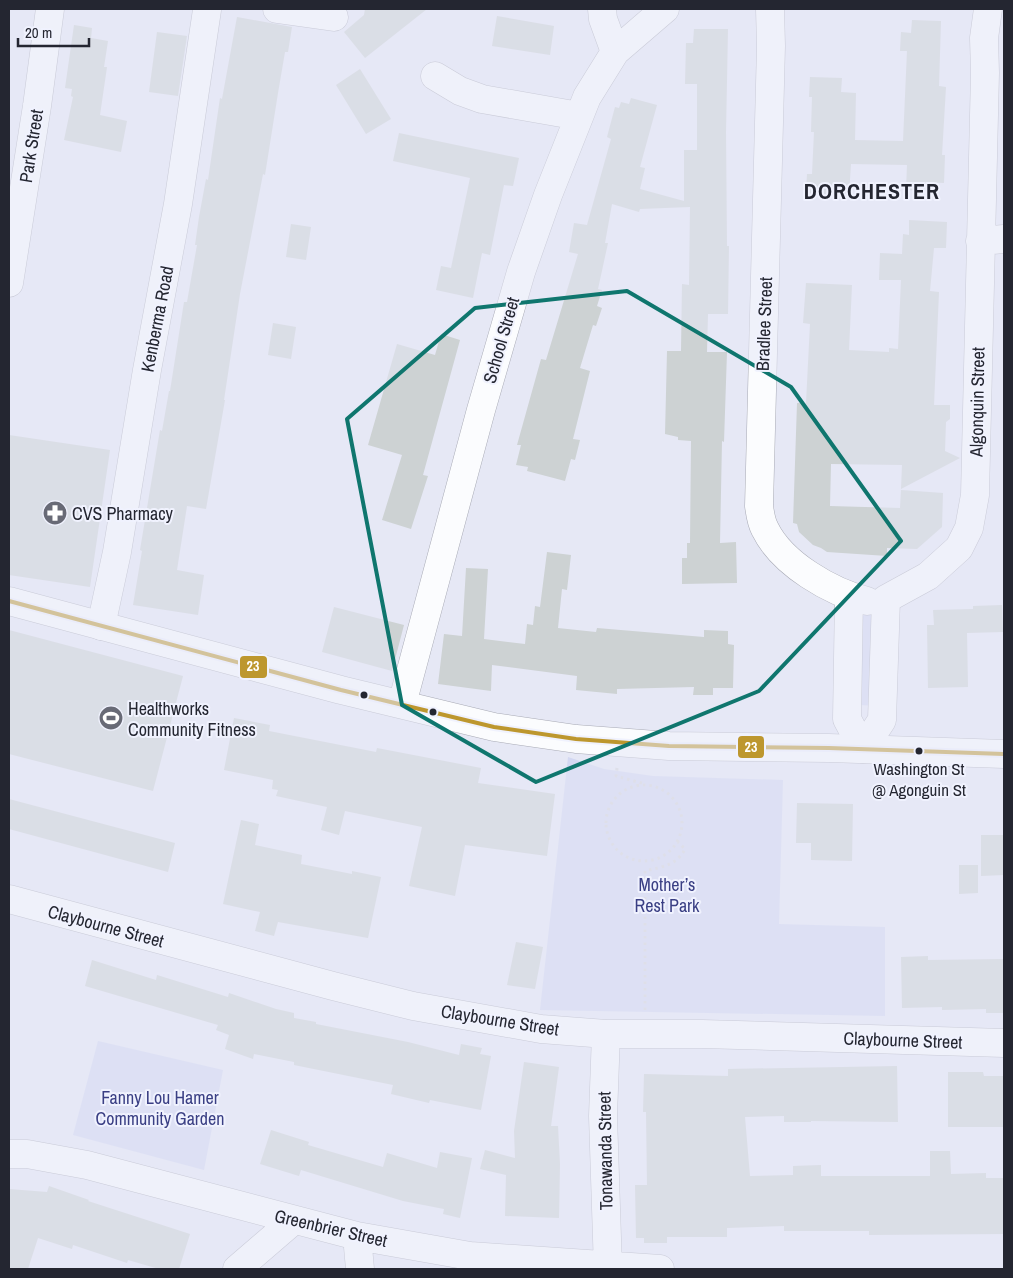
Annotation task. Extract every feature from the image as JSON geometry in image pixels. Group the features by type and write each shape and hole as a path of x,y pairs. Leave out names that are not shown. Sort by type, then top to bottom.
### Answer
{"street":[{"name":"Park Street","path":"9,283 50,9"},
{"name":"Kenberma Road","path":"100,626 117,552 147,370 178,204 205,9"},
{"path":"277,9 334,17"},
{"path":"602,9 603,19 615,52"},
{"name":"School Street","path":"402,704 478,420 521,272 548,196 587,97 615,52 665,9"},
{"name":"Bradlee Street","path":"770,9 771,46 759,506 764,527 774,544 804,572 849,597 867,602 886,599"},
{"name":"Algonquin Street","path":"886,599 928,576 959,548 969,528 975,495 992,240 984,38 988,9"},
{"path":"435,76 460,91 482,99 580,116"},
{"path":"849,597 847,719 863,749"},
{"path":"863,749 882,720 886,599"},
{"path":"9,601 341,690 488,726 576,739 669,746 863,749 1004,754"},
{"name":"Claybourne Street","path":"9,899 413,1006 541,1029 606,1034 1004,1043"},
{"name":"Tonawanda Street","path":"606,1034 603,1116 608,1268"},
{"name":"Greenbrier Street","path":"9,1154 27,1154 87,1165 357,1236 470,1256 608,1268 660,1269"},
{"path":"237,1269 294,1220"},
{"path":"357,1236 360,1269"}],"path":[{"path":"648,785 661,788 678,804 682,816 682,830 678,842 666,855 654,860 634,860 622,854 616,849 609,838 606,820 609,807 622,792 634,786 648,785"},
{"path":"658,1034 659,1018 645,1017 645,871 673,864 682,856 685,849 678,842"}],"highlighted area":[{"path":"627,291 791,387 901,541 759,691 536,782 402,705 347,419 475,308"}],"green space":[{"path":"873,611 878,706 860,705 863,617 864,614"},
{"name":"Mother’s Rest Park","path":"568,757 604,769 653,776 783,780 779,924 885,927 885,1016 540,1010"},
{"name":"Fanny Lou Hamer Community Garden","path":"98,1041 223,1070 204,1170 73,1135"}],"building":[{"path":"365,9 427,9 365,58 344,32 364,15"},
{"path":"497,16 554,26 550,55 492,46"},
{"path":"237,17 292,27 288,52 285,52 265,175 263,174 240,294 225,400 206,509 187,506 177,570 204,575 198,615 133,605 160,430 162,431 170,391 184,302 187,302 197,245 195,245 199,217 206,179 208,180 220,98 222,99"},
{"path":"912,20 941,21 939,86 946,87 942,155 945,155 944,183 926,182 926,191 906,190 907,165 851,164 849,195 806,193 807,174 812,174 814,132 811,132 812,97 809,97 810,77 842,78 841,92 856,93 855,140 903,141 907,51 900,51 901,32 911,33"},
{"path":"74,25 92,28 91,38 108,41 104,67 107,67 100,115 127,121 121,152 64,140 73,97 71,96 72,89 65,88"},
{"path":"694,29 728,29 726,132 727,246 729,246 728,314 708,314 707,352 727,352 724,442 722,441 720,543 736,542 737,583 682,584 682,558 687,558 687,543 690,543 691,441 678,440 678,437 665,434 667,351 681,351 682,284 689,285 690,207 640,209 639,212 612,204 605,243 608,243 598,289 602,290 597,306 602,308 596,326 593,325 580,368 590,371 573,439 580,440 575,460 571,459 565,481 527,471 528,467 516,465 521,445 517,445 541,359 546,360 578,254 569,252 574,223 587,225 611,139 607,137 615,107 619,108 621,102 629,104 631,98 657,105 640,167 645,168 640,189 684,201 684,150 697,150 697,84 685,84 686,43 693,43"},
{"path":"157,32 187,36 178,96 149,92"},
{"path":"360,69 391,119 366,134 336,85"},
{"path":"399,133 519,158 513,186 504,185 490,255 482,253 473,298 436,290 441,266 451,268 470,178 393,161"},
{"path":"909,220 947,222 946,248 934,248 930,291 939,292 934,405 950,405 950,419 946,422 945,451 960,458 901,489 902,465 831,464 830,506 900,508 901,490 943,493 942,527 917,549 887,548 887,556 827,552 813,545 799,532 797,524 793,523 797,403 806,403 810,324 803,323 806,283 852,285 849,350 889,352 889,348 898,349 901,280 879,280 880,253 902,254 903,234 909,235"},
{"path":"291,224 311,227 306,260 286,257"},
{"path":"273,323 296,327 291,359 268,355"},
{"path":"441,334 460,340 423,475 428,476 411,529 382,520 402,455 368,445 397,344 435,355"},
{"name":"CVS Pharmacy","path":"9,435 110,450 90,587 9,575"},
{"path":"547,552 571,555 567,590 562,589 558,628 596,632 597,628 704,637 704,630 728,631 728,644 734,645 733,688 713,688 713,695 693,695 694,687 617,689 617,694 576,690 577,676 492,665 491,691 438,684 444,634 462,636 466,568 488,569 484,639 525,644 527,624 533,625 535,606 540,607"},
{"path":"1002,605 1003,632 967,633 968,687 928,688 927,625 934,625 933,610 973,609 973,606"},
{"path":"334,607 404,625 392,671 322,652"},
{"name":"Healthworks Community Fitness","path":"9,630 183,676 153,791 9,754"},
{"path":"234,718 270,725 269,731 376,752 377,748 481,768 478,783 555,794 547,856 465,845 455,896 409,886 422,827 345,811 339,835 321,830 327,807 276,796 278,790 272,789 273,780 224,770"},
{"path":"9,799 175,843 168,872 9,829"},
{"path":"797,803 853,804 852,861 811,860 811,843 796,843"},
{"path":"241,820 259,824 255,845 302,855 301,864 352,874 352,871 381,877 368,938 278,922 274,936 255,931 260,912 223,904"},
{"path":"981,835 1004,835 1004,875 981,876"},
{"path":"959,865 978,865 978,893 959,894"},
{"path":"516,942 543,947 535,989 507,985"},
{"path":"928,956 928,960 1004,959 1004,1013 986,1013 986,1009 942,1010 942,1007 902,1008 901,957"},
{"path":"92,960 156,980 157,975 228,997 229,993 294,1013 294,1018 316,1022 316,1024 408,1042 459,1055 461,1044 482,1048 480,1054 491,1056 481,1110 430,1100 429,1103 391,1094 393,1085 294,1065 294,1062 254,1054 253,1059 225,1049 229,1035 216,1030 218,1025 85,986"},
{"path":"524,1062 559,1067 551,1126 558,1126 560,1164 559,1218 505,1216 506,1175 480,1169 485,1150 515,1158 514,1131"},
{"path":"897,1066 898,1122 784,1122 784,1116 745,1117 750,1176 793,1175 793,1166 821,1165 821,1176 930,1176 930,1151 950,1151 951,1174 986,1173 986,1178 1004,1178 1004,1234 869,1235 869,1231 784,1231 784,1226 727,1228 727,1237 667,1237 667,1243 644,1243 644,1238 636,1238 635,1185 647,1185 646,1112 643,1112 644,1074 728,1076 728,1069"},
{"path":"948,1072 983,1072 984,1076 1004,1076 1004,1127 948,1127"},
{"path":"271,1130 309,1142 308,1145 383,1167 387,1153 437,1168 440,1152 472,1158 460,1218 443,1214 444,1209 403,1201 301,1170 299,1176 260,1164"},
{"path":"49,1186 88,1201 190,1234 179,1269 159,1269 128,1260 127,1263 73,1245 72,1249 38,1238 28,1269 9,1269 9,1189 47,1192"}],"transit line":[{"name":"23","path":"9,601 341,690 494,727 576,739 669,746 829,748 1004,754"}],"place":[{"name":"CVS Pharmacy","path":"55,513"},
{"name":"Healthworks Community Fitness","path":"111,718"},
{"name":"Washington St @ Agonguin St","path":"919,751"}],"district":[{"name":"DORCHESTER","path":"872,191"}]}
